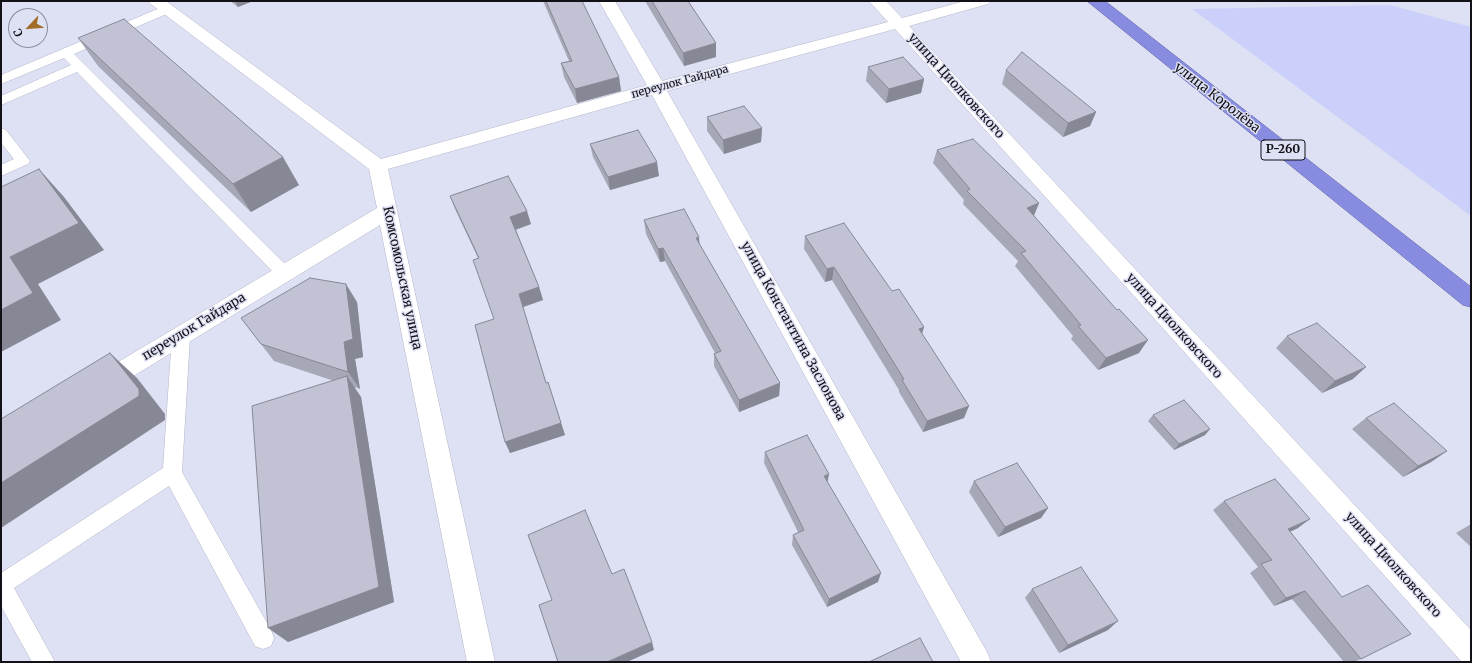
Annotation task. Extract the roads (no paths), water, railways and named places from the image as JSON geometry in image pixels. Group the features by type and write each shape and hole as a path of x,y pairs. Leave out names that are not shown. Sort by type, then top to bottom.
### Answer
{"highway":[{"name":"улица Королёва","path":"1095,1 1471,299"}],"street":[{"name":"улица Константина Заслонова","path":"607,1 977,662"},
{"name":"улица Циолковского","path":"877,1 1471,651"},
{"name":"переулок Гайдара","path":"378,166 657,88 983,1"},
{"path":"162,5 378,166"},
{"name":"Комсомольская улица","path":"378,166 481,662"},
{"name":"переулок Гайдара","path":"81,396 388,210"}],"lane":[{"path":"1,80 65,52 162,5"},
{"path":"65,52 284,273"},
{"path":"1,101 79,66"},
{"path":"1,133 23,161 1,171"},
{"path":"181,336 172,473 263,638"},
{"path":"44,662 2,584 172,473"}]}
